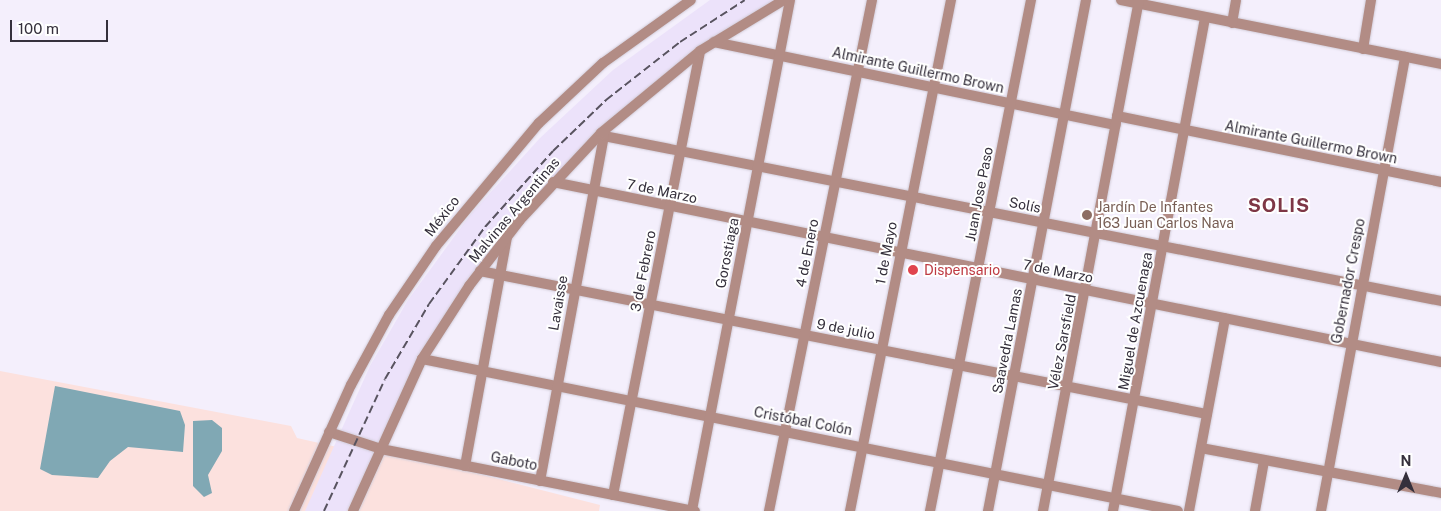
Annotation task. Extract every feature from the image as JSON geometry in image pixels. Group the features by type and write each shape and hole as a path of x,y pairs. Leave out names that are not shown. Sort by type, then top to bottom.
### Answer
{"street":[{"name":"México","path":"294,511 329,432 389,315 484,183 539,123 603,63 691,0"},
{"name":"Malvinas Argentinas","path":"353,511 422,359 480,271 507,236 553,182 603,134 700,51 784,0"},
{"name":"Gorostiaga","path":"693,511 790,0"},
{"name":"4 de Enero","path":"769,511 872,0"},
{"name":"1 de Mayo","path":"850,511 951,0"},
{"name":"Juan Jose Paso","path":"930,511 1031,0"},
{"name":"Saavedra Lamas","path":"988,511 1086,0"},
{"path":"1121,0 1441,64"},
{"path":"1232,23 1236,0"},
{"path":"1363,49 1371,0"},
{"name":"Vélez Sarsfield","path":"1043,511 1086,291 1138,2"},
{"name":"Miguel de Azcuenaga","path":"1113,511 1205,18"},
{"name":"Almirante Guillermo Brown","path":"714,42 1065,114 1184,130 1441,182"},
{"name":"3 de Febrero","path":"613,495 700,51"},
{"name":"Gobernador Crespo","path":"1321,511 1350,344 1405,57"},
{"name":"Solís","path":"603,134 681,152 1441,301"},
{"name":"Lavaisse","path":"540,481 603,134"},
{"name":"7 de Marzo","path":"553,182 978,270 1153,303 1441,362"},
{"path":"465,466 507,236"},
{"name":"9 de julio","path":"480,271 1207,414"},
{"path":"1189,511 1225,318"},
{"name":"Cristóbal Colón","path":"422,359 1178,511"},
{"name":"Gaboto","path":"329,432 381,449 693,511"},
{"path":"1201,448 1328,473 1441,492"},
{"path":"1254,511 1264,461"}],"shaded area":[{"path":"710,0 775,0 670,69 585,144 537,195 474,271 425,346 347,511 305,511 370,366 408,300 470,215 540,138 613,70"},
{"path":"0,371 291,426 297,438 377,456 381,449 600,505 599,511 0,511"}],"water":[{"path":"55,386 180,411 185,425 183,452 128,447 110,461 98,478 52,475 40,469"},
{"path":"212,420 222,428 222,451 208,475 212,493 204,497 193,486 193,421"}],"railway":[{"path":"324,511 385,379 429,304 485,227 553,151 606,100 680,42 745,0"}],"place":[{"name":"Jardín De Infantes 163 Juan Carlos Nava","path":"1087,215"},
{"name":"Dispensario","path":"913,270"}],"district":[{"name":"SOLIS","path":"1279,206"}]}
